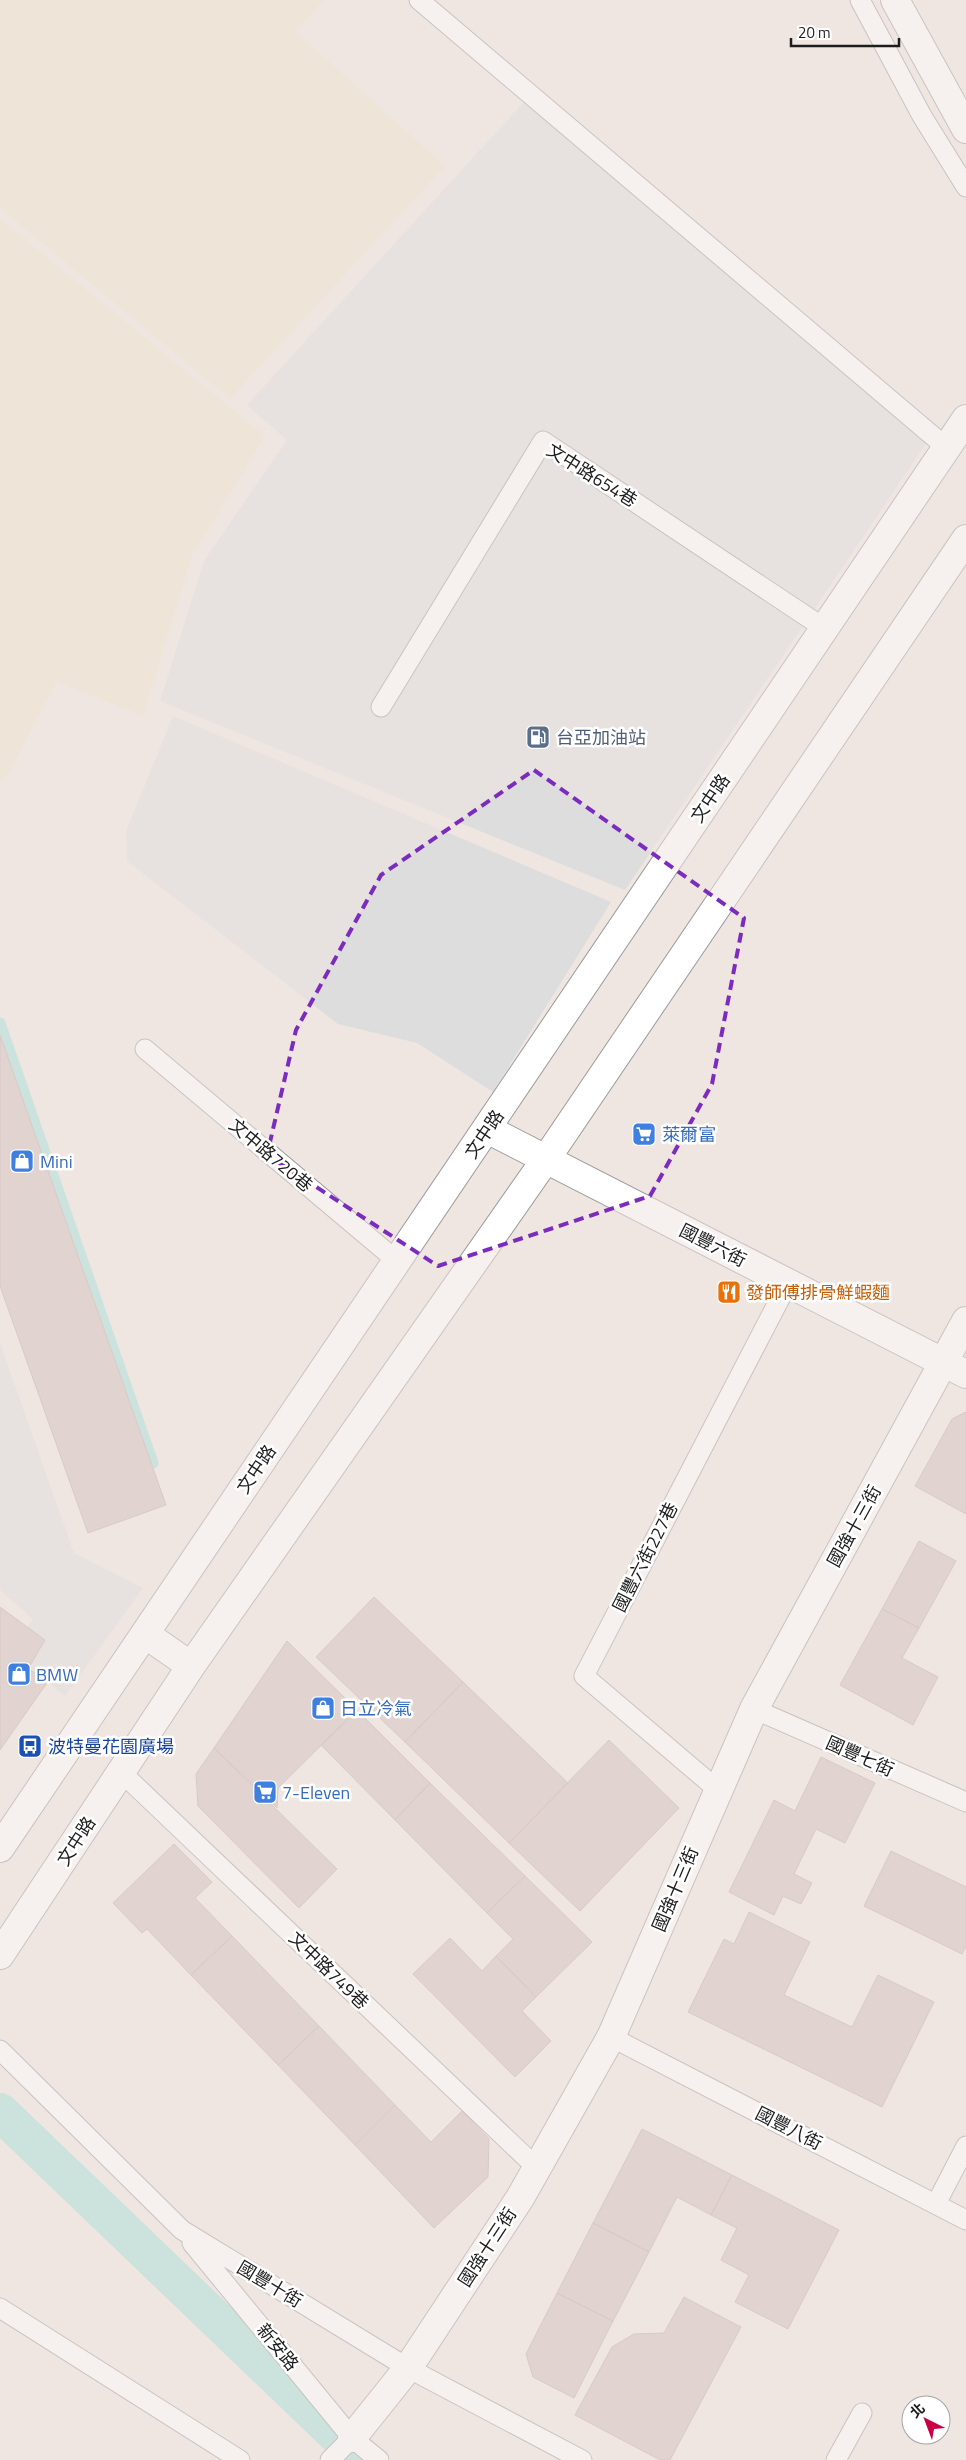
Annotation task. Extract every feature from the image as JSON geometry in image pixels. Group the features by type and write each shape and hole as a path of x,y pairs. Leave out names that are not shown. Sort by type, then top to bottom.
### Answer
{"street":[{"path":"895,0 966,130"},
{"name":"文中路","path":"0,1848 966,418"},
{"name":"文中路","path":"0,1955 191,1666 546,1158 966,539"},
{"name":"國豐六街","path":"487,1129 955,1369"},
{"name":"國強十三街","path":"351,2439 408,2368 520,2198 611,2036 754,1709 955,1369 966,1321"},
{"path":"145,1634 191,1666"}],"lane":[{"path":"419,0 947,448"},
{"path":"860,0 922,116 966,186"},
{"name":"文中路654巷","path":"381,707 544,441 824,628"},
{"name":"文中路720巷","path":"145,1049 397,1262"},
{"name":"國豐六街227巷","path":"718,1790 584,1676 788,1283"},
{"name":"國豐七街","path":"754,1709 966,1802"},
{"name":"文中路749巷","path":"121,1772 537,2168"},
{"name":"國豐八街","path":"611,2036 966,2220"},
{"name":"國豐十街","path":"0,2050 182,2230 408,2368 582,2460"},
{"path":"936,2204 966,2146"},
{"name":"新安路","path":"182,2230 351,2439 379,2460"},
{"path":"0,2308 240,2460"},
{"path":"836,2460 862,2413"},
{"path":"330,2460 351,2439"}],"highlighted area":[{"path":"534,770 744,918 712,1084 650,1196 438,1266 267,1155 296,1030 381,875"}],"shaded area":[{"path":"0,0 324,0 296,32 445,166 230,399 0,208"},
{"path":"533,92 933,433 625,890 160,701 204,561 287,440 247,405"},
{"path":"0,219 265,436 192,556 143,716 57,682 7,776 0,781"},
{"path":"173,716 611,902 493,1092 417,1043 338,1024 127,861 126,831"},
{"path":"0,1343 74,1553 143,1588 65,1696 10,1652 33,1619 0,1590"}],"building":[{"name":"Mini","path":"0,1035 166,1505 88,1533 0,1286"},
{"path":"966,1412 966,1514 915,1486 952,1419"},
{"path":"919,1541 956,1561 919,1628 882,1609"},
{"path":"374,1597 463,1682 405,1742 316,1657"},
{"name":"BMW","path":"0,1607 45,1640 28,1669 49,1680 0,1750"},
{"path":"882,1609 919,1628 902,1658 938,1677 913,1725 840,1685"},
{"path":"287,1641 357,1710 278,1788 277,1808 214,1748"},
{"path":"463,1682 568,1783 509,1843 405,1742"},
{"path":"357,1710 430,1783 395,1820 321,1745"},
{"path":"609,1740 679,1808 580,1911 509,1843"},
{"path":"214,1748 337,1869 299,1908 198,1806 196,1774"},
{"path":"821,1757 875,1783 845,1843 816,1829 794,1874 812,1883 801,1904 783,1896 774,1915 729,1892 774,1800 795,1811"},
{"path":"430,1783 525,1876 487,1913 395,1820"},
{"path":"174,1844 212,1882 195,1898 232,1936 191,1975 147,1929 142,1933 113,1903"},
{"path":"891,1851 966,1887 966,1946 962,1954 864,1906"},
{"path":"525,1876 592,1942 536,1997 496,1956 513,1939 487,1913"},
{"path":"749,1912 810,1942 784,1995 852,2027 878,1975 934,2002 882,2107 688,2012 724,1939 734,1944"},
{"path":"232,1936 319,2026 278,2065 191,1975"},
{"path":"450,1938 482,1971 496,1956 536,1997 522,2011 551,2041 515,2077 413,1974"},
{"path":"319,2026 395,2105 355,2145 278,2065"},
{"path":"395,2105 431,2142 462,2111 489,2139 488,2177 434,2228 355,2145"},
{"path":"642,2129 732,2175 711,2215 677,2197 649,2252 593,2223"},
{"path":"732,2175 839,2230 788,2329 735,2302 749,2275 721,2260 737,2228 711,2215"},
{"path":"593,2223 649,2252 613,2321 557,2293"},
{"path":"557,2293 613,2321 574,2398 533,2377 526,2354"},
{"path":"684,2297 741,2327 670,2460 660,2460 575,2415 612,2347 634,2334 664,2333"}],"waterway":[{"path":"0,1023 153,1463"},
{"path":"0,2112 363,2460"}],"place":[{"name":"台亞加油站","path":"538,737"},
{"name":"萊爾富","path":"644,1134"},
{"name":"Mini","path":"22,1161"},
{"name":"發師傅排骨鮮蝦麵","path":"729,1292"},
{"name":"BMW","path":"19,1674"},
{"name":"日立冷氣","path":"323,1708"},
{"name":"波特曼花園廣場","path":"30,1746"},
{"name":"7-Eleven","path":"265,1792"}]}
